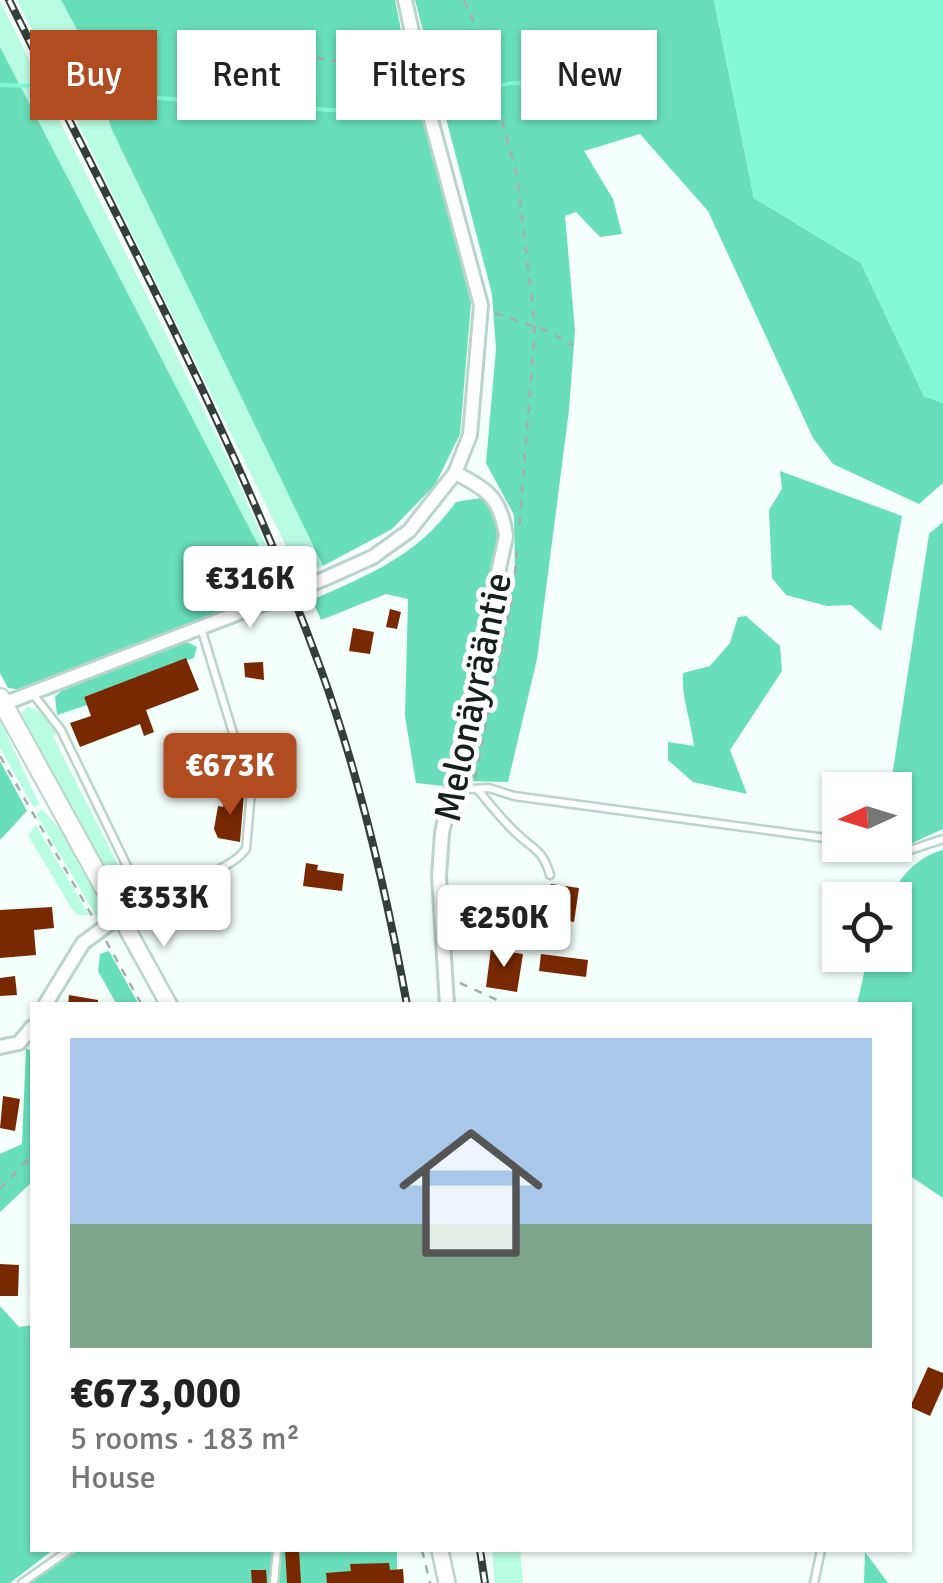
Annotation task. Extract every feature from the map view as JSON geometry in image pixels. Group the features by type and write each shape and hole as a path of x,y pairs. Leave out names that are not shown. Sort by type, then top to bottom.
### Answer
{"main road":[{"path":"2,701 119,914"}],"street":[{"path":"405,0 412,30"},
{"path":"2,701 32,693 324,580 374,557 408,531 455,473 470,435 482,305 433,120"},
{"name":"Melonäyrääntie","path":"447,1002 439,876 451,790 506,536 497,500 487,489 455,473"},
{"path":"47,1002 72,956 119,914 166,1002"},
{"path":"0,1047 18,1043 30,1029"},
{"path":"440,1552 447,1583"}],"lane":[{"path":"119,914 142,897 231,864 246,848 252,803 248,782 200,626"},
{"path":"32,693 60,730 142,897"},
{"path":"474,789 520,837 534,843 545,856 550,875"},
{"path":"451,790 474,789 822,837"},
{"path":"912,849 943,839"},
{"path":"22,1583 66,1552"},
{"path":"274,1583 277,1552"},
{"path":"814,1583 821,1552"}],"path":[{"path":"464,0 477,30"},
{"path":"501,119 517,175 535,326 524,468"},
{"path":"482,305 507,320 535,326 573,346"},
{"path":"474,789 513,594"},
{"path":"0,756 140,1002"},
{"path":"445,976 501,1002"},
{"path":"0,1190 30,1156"},
{"path":"422,1552 430,1583"}],"shaded area":[{"path":"17,0 61,0 78,30 32,30"},
{"path":"61,0 395,0 401,30 336,30 336,120 424,120 471,303 460,434 435,485 392,529 323,566 111,128 109,120 157,120 157,30 77,30"},
{"path":"415,0 714,0 754,198 861,263 924,396 943,403 943,483 919,504 833,464 813,438 708,211 640,134 584,151 613,199 622,234 600,237 576,212 565,216 575,330 569,410 537,659 508,782 465,781 515,572 514,515 486,463 496,349 492,294 446,120 501,120 501,30 423,30"},
{"path":"714,0 943,0 943,403 924,396 861,263 754,198"},
{"path":"0,1 30,61 30,105 0,47"},
{"path":"0,47 30,105 30,120 38,120 282,591 23,690 8,688 0,673"},
{"path":"38,120 59,120 229,461 285,589 282,591"},
{"path":"76,120 109,120 323,566 300,574"},
{"path":"780,471 902,516 881,631 851,605 827,606 786,595 772,578 769,510 782,489"},
{"path":"481,498 497,516 497,561 444,786 416,783 405,716 408,599 386,594 321,620 312,600 392,562 425,537 456,502"},
{"path":"943,522 943,829 912,843 912,772 893,772 929,534"},
{"path":"746,616 780,646 782,671 730,750 747,794 693,782 668,760 668,742 694,746 683,673 710,666 730,643 738,617"},
{"path":"187,642 197,647 194,658 84,697 87,705 57,715 55,697 65,687"},
{"path":"28,706 47,716 56,732 53,737 134,896 121,906 19,716"},
{"path":"0,720 39,804 34,808 0,748"},
{"path":"0,761 27,811 0,840"},
{"path":"42,809 67,838 103,904 99,921 36,814"},
{"path":"36,825 89,915 78,915 72,909 28,835"},
{"path":"943,850 943,1198 912,1177 912,1002 858,1002 864,972 912,972 912,882 900,882 918,862"},
{"path":"109,951 137,1002 115,1002 98,971 100,954"},
{"path":"26,1048 30,1051 30,1184 0,1212 0,1154 22,1144"},
{"path":"0,1306 19,1327 30,1325 30,1552 50,1552 10,1583 0,1583"},
{"path":"76,1552 397,1552 397,1583 30,1583"},
{"path":"492,1552 520,1552 523,1583 495,1583"},
{"path":"865,1552 888,1583 864,1583"}],"building":[{"path":"390,609 401,612 397,629 386,627"},
{"path":"353,628 374,632 370,654 349,651"},
{"path":"186,658 199,690 146,710 154,732 144,736 140,724 80,747 70,723 91,716 84,697"},
{"path":"263,662 264,680 245,677 244,663"},
{"path":"236,793 244,794 240,842 218,838 214,829 218,806 223,807 225,795 235,797"},
{"path":"306,863 318,865 317,870 344,874 342,891 303,886"},
{"path":"551,884 579,888 574,922 557,919 559,906 548,904"},
{"path":"501,904 516,907 513,922 498,919"},
{"path":"52,907 54,928 34,930 36,955 0,958 0,910"},
{"path":"491,949 523,954 517,992 486,987"},
{"path":"541,954 588,960 586,977 539,971"},
{"path":"15,976 17,995 0,996 0,978"},
{"path":"69,995 98,1000 98,1002 68,1002"},
{"path":"3,1096 20,1099 15,1131 0,1128"},
{"path":"0,1264 19,1265 18,1296 0,1296"},
{"path":"928,1367 943,1373 943,1387 930,1416 912,1408"},
{"path":"285,1552 299,1552 301,1583 287,1583"},
{"path":"389,1563 390,1570 403,1569 404,1583 327,1583 326,1573 351,1571 350,1564"},
{"path":"251,1570 266,1570 267,1583 252,1583"}],"waterway":[{"path":"501,85 521,83"},
{"path":"0,85 30,86"},
{"path":"157,98 336,110"}],"railway":[{"path":"9,0 174,329 287,581 320,667 360,792 406,1002"},
{"path":"480,1552 485,1583"}]}
